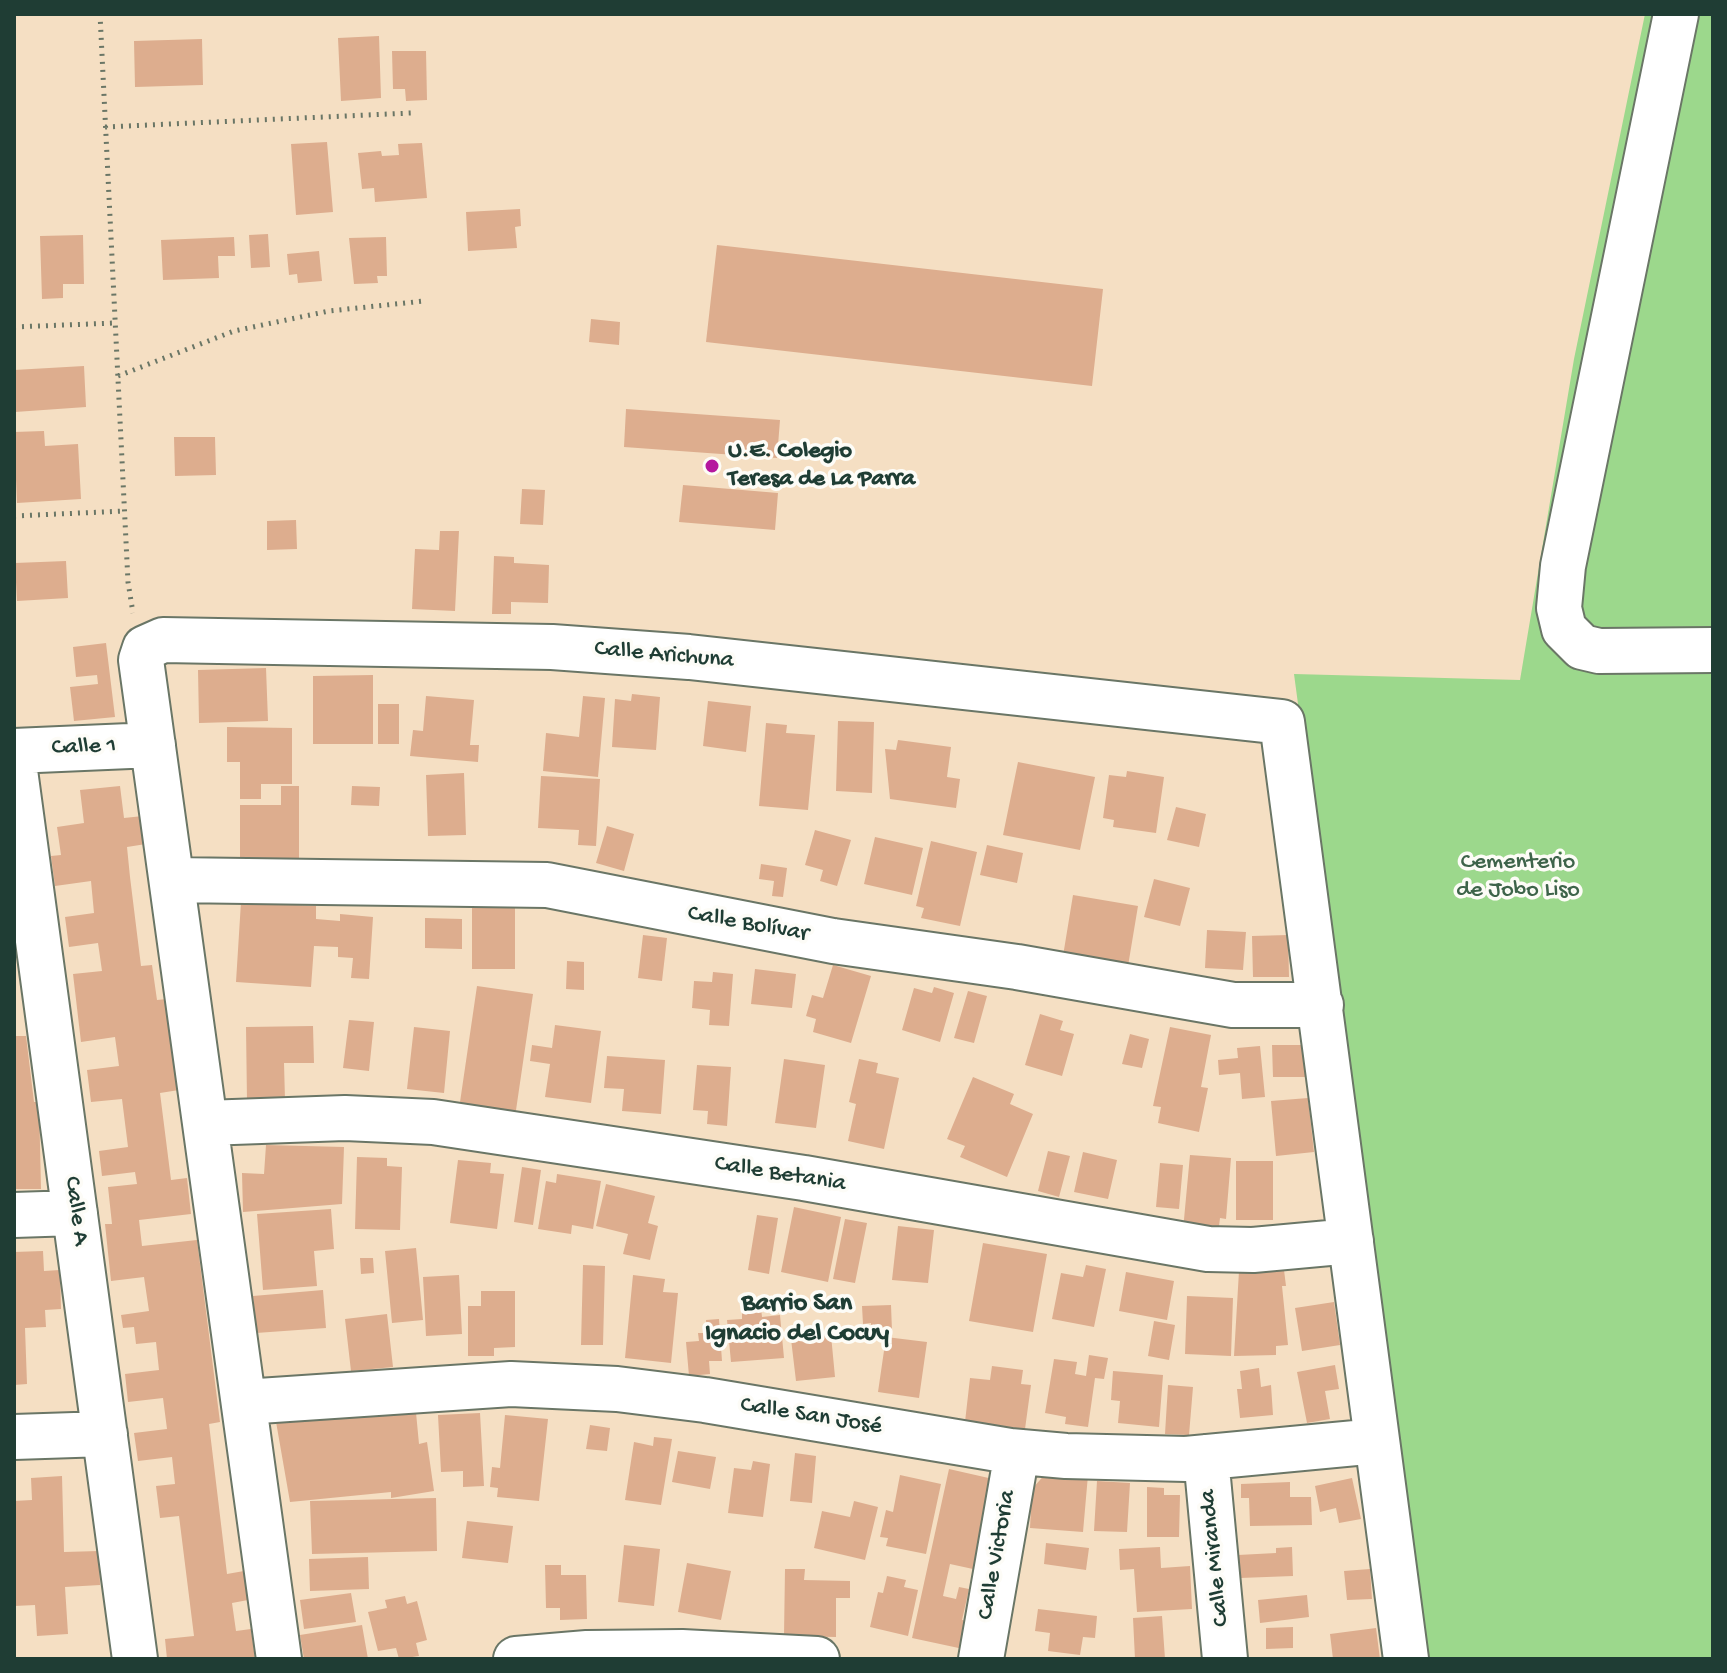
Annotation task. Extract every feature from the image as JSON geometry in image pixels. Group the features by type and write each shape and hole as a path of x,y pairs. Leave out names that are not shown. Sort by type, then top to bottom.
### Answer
{"street":[{"path":"1676,14 1563,566 1559,608 1564,629 1582,647 1599,651 1713,650"},
{"name":"Calle Arichuna","path":"145,648 163,640 552,647 689,657 1282,722 1321,1005"},
{"path":"145,648 141,660 279,1659"},
{"name":"Calle 1","path":"14,751 153,745"},
{"name":"Calle A","path":"14,763 29,991 75,1213 135,1659"},
{"name":"Calle Bolívar","path":"172,880 547,885 833,941 1017,967 1233,1005 1321,1005"},
{"path":"1321,1005 1406,1659"},
{"name":"Calle Betania","path":"205,1123 345,1118 433,1122 804,1178 1208,1249 1253,1250 1351,1241"},
{"path":"14,1215 75,1213"},
{"name":"Calle San José","path":"244,1402 472,1386 617,1389 844,1421 1017,1452 1126,1459 1206,1457 1377,1441"},
{"path":"14,1437 105,1434"},
{"name":"Calle Victoria","path":"981,1659 1017,1452"},
{"name":"Calle Miranda","path":"1206,1457 1225,1659"},
{"path":"516,1659 587,1653 682,1652 817,1659"}],"path":[{"path":"100,14 131,604 145,648"},
{"path":"105,127 411,113"},
{"path":"118,376 234,331 329,311 424,301"},
{"path":"14,327 115,323"},
{"path":"14,516 125,511"}],"green space":[{"name":"Cementerio de Jobo Liso","path":"1645,14 1713,14 1713,1659 1426,1659 1294,674 1520,680 1574,359"}],"building":[{"path":"379,36 381,98 341,101 338,38"},
{"path":"202,39 203,85 135,87 134,41"},
{"path":"392,51 426,51 427,100 406,101 405,89 393,89"},
{"path":"327,142 333,212 296,215 291,144"},
{"path":"422,143 427,198 375,202 374,188 362,189 358,153 381,151 382,156 399,155 398,144"},
{"path":"520,209 521,226 515,227 517,248 468,251 466,212"},
{"path":"268,234 270,267 251,268 249,235"},
{"path":"83,235 84,284 63,284 63,298 42,299 40,236"},
{"path":"234,237 235,256 218,256 219,278 163,280 161,240"},
{"path":"386,237 387,276 377,276 378,283 354,284 349,238"},
{"path":"717,245 1103,289 1092,386 706,342"},
{"path":"319,251 322,281 298,283 297,274 289,275 287,254"},
{"path":"591,319 620,322 619,345 589,342"},
{"path":"84,366 86,407 15,412 14,370"},
{"path":"626,409 780,420 777,458 624,447"},
{"path":"44,431 45,446 78,444 81,499 17,503 14,432"},
{"path":"174,437 215,437 216,475 175,476"},
{"path":"683,485 778,493 775,530 679,522"},
{"path":"522,489 545,490 543,525 520,524"},
{"path":"296,520 297,549 267,550 267,521"},
{"path":"440,531 459,531 455,611 412,609 415,549 439,550"},
{"path":"494,556 514,557 514,563 549,565 548,603 511,602 511,614 492,614"},
{"path":"66,561 68,598 17,601 15,563"},
{"path":"106,643 115,717 74,721 70,687 98,684 97,675 76,677 73,647"},
{"path":"266,668 268,721 199,723 198,670"},
{"path":"373,675 373,744 313,744 313,676"},
{"path":"632,694 660,697 656,750 612,747 615,699 631,701"},
{"path":"426,696 474,700 470,745 479,745 478,762 410,756 413,730 423,731"},
{"path":"583,696 605,698 598,777 543,771 546,733 579,737"},
{"path":"708,701 751,706 746,752 703,746"},
{"path":"378,704 399,704 399,744 378,744"},
{"path":"838,721 874,722 872,793 836,791"},
{"path":"766,723 787,725 786,733 815,735 808,810 759,806"},
{"path":"227,727 292,728 292,784 261,784 261,799 240,799 240,762 227,762"},
{"path":"898,740 951,747 947,777 960,779 956,808 890,799 885,749 896,750"},
{"path":"1018,762 1095,777 1080,850 1003,835"},
{"path":"1127,771 1164,777 1156,833 1113,827 1114,820 1103,818 1109,775 1126,777"},
{"path":"464,773 466,835 428,836 426,775"},
{"path":"541,776 600,779 596,846 578,845 579,830 538,828"},
{"path":"120,786 124,818 143,816 146,844 127,847 130,877 141,966 152,965 157,1000 167,999 179,1090 160,1093 171,1180 187,1178 191,1214 139,1220 142,1246 197,1240 220,1422 209,1424 227,1574 244,1571 248,1600 232,1603 236,1631 251,1629 255,1659 167,1659 165,1639 194,1636 179,1516 160,1518 156,1486 175,1484 172,1457 138,1461 134,1433 167,1429 163,1398 128,1402 125,1374 159,1370 156,1342 136,1344 134,1327 123,1328 121,1315 149,1311 144,1277 111,1281 105,1224 112,1224 108,1187 137,1184 135,1172 102,1176 99,1151 128,1147 122,1099 91,1102 87,1070 119,1066 115,1037 81,1042 73,974 102,971 98,943 69,947 65,917 94,913 91,881 55,886 51,856 61,855 57,827 84,823 80,790"},
{"path":"281,786 299,786 299,864 240,864 240,805 281,805"},
{"path":"352,786 380,787 379,806 351,805"},
{"path":"1176,807 1206,814 1199,847 1167,840"},
{"path":"607,826 634,834 624,871 596,863"},
{"path":"815,830 851,840 837,886 820,881 823,870 805,865"},
{"path":"875,837 923,848 912,895 864,884"},
{"path":"931,841 977,852 960,926 921,918 924,908 916,906"},
{"path":"987,845 1023,853 1017,883 980,875"},
{"path":"761,864 787,868 783,897 772,896 774,881 759,879"},
{"path":"1154,879 1190,888 1180,926 1144,917"},
{"path":"1073,895 1138,906 1128,966 1063,956"},
{"path":"241,902 316,906 316,919 340,921 340,914 373,917 369,979 351,978 353,958 338,957 338,947 314,946 311,987 236,982"},
{"path":"472,903 515,903 515,969 472,969"},
{"path":"425,918 462,919 462,949 425,948"},
{"path":"1207,930 1246,932 1243,970 1205,968"},
{"path":"643,935 667,938 662,981 638,978"},
{"path":"1288,935 1289,977 1253,977 1252,936"},
{"path":"567,961 584,962 584,990 566,989"},
{"path":"833,965 871,976 851,1043 813,1032 816,1019 806,1016 812,995 823,998"},
{"path":"755,969 796,974 792,1008 751,1004"},
{"path":"713,972 733,974 729,1026 709,1025 710,1010 692,1008 694,981 712,982"},
{"path":"477,986 533,994 515,1117 459,1109"},
{"path":"934,987 954,993 940,1042 902,1030 914,988 932,993"},
{"path":"968,991 987,996 974,1043 954,1038"},
{"path":"1040,1014 1063,1021 1060,1030 1074,1034 1062,1076 1025,1065"},
{"path":"349,1020 374,1022 369,1071 343,1068"},
{"path":"555,1025 601,1031 591,1103 545,1097 550,1064 530,1061 532,1045 552,1048"},
{"path":"313,1026 314,1063 284,1063 285,1100 247,1101 246,1027"},
{"path":"414,1027 450,1031 444,1093 407,1089"},
{"path":"1170,1027 1211,1035 1201,1087 1208,1088 1199,1132 1158,1123 1161,1107 1153,1106"},
{"path":"1130,1034 1149,1039 1142,1068 1122,1064"},
{"path":"14,1036 26,1036 34,1102 39,1102 41,1189 14,1189"},
{"path":"1272,1045 1308,1045 1308,1077 1273,1077"},
{"path":"1260,1046 1265,1097 1242,1099 1240,1073 1219,1075 1218,1060 1238,1058 1237,1048"},
{"path":"607,1056 665,1060 661,1114 622,1111 624,1089 604,1088"},
{"path":"784,1059 825,1065 816,1128 775,1123"},
{"path":"859,1059 878,1063 876,1073 899,1078 884,1149 848,1141 856,1104 849,1102"},
{"path":"697,1065 731,1067 727,1126 707,1124 708,1111 693,1110"},
{"path":"973,1077 1014,1094 1010,1104 1033,1114 1007,1177 960,1157 965,1146 947,1139"},
{"path":"1308,1098 1314,1152 1276,1156 1271,1101"},
{"path":"266,1145 344,1147 342,1204 243,1212 242,1173 264,1174"},
{"path":"1048,1151 1070,1156 1059,1197 1038,1191"},
{"path":"1083,1152 1117,1160 1108,1199 1074,1192"},
{"path":"1190,1155 1231,1158 1226,1219 1220,1218 1218,1234 1183,1230"},
{"path":"357,1157 387,1158 387,1166 402,1167 400,1230 355,1229"},
{"path":"458,1160 491,1163 490,1173 504,1174 497,1229 450,1223"},
{"path":"1236,1161 1273,1161 1273,1220 1236,1220"},
{"path":"1160,1163 1183,1165 1179,1209 1156,1207"},
{"path":"522,1167 541,1170 533,1225 514,1222"},
{"path":"557,1174 601,1181 593,1229 572,1225 571,1234 538,1229 546,1181 556,1183"},
{"path":"606,1184 655,1196 648,1223 658,1226 650,1260 623,1254 628,1234 596,1226"},
{"path":"794,1207 841,1217 828,1282 781,1272"},
{"path":"331,1209 334,1249 314,1251 317,1286 263,1290 257,1214"},
{"path":"757,1215 778,1218 769,1274 748,1270"},
{"path":"845,1219 867,1223 855,1283 833,1279"},
{"path":"898,1226 934,1230 928,1283 892,1280"},
{"path":"983,1243 1047,1254 1033,1332 969,1321"},
{"path":"416,1248 423,1320 392,1323 385,1251"},
{"path":"43,1251 44,1271 60,1270 61,1309 45,1310 46,1327 25,1328 27,1384 14,1385 14,1252"},
{"path":"360,1258 373,1258 374,1273 361,1274"},
{"path":"583,1265 605,1266 603,1345 581,1345"},
{"path":"1086,1265 1106,1269 1094,1327 1052,1319 1061,1273 1083,1277"},
{"path":"1284,1270 1286,1286 1282,1286 1288,1345 1276,1346 1276,1355 1234,1356 1239,1271"},
{"path":"1126,1272 1174,1281 1167,1320 1119,1311"},
{"path":"459,1275 462,1334 426,1336 423,1277"},
{"path":"633,1275 665,1279 663,1292 678,1293 671,1363 625,1358"},
{"path":"323,1290 326,1328 256,1333 253,1296"},
{"path":"481,1291 515,1291 515,1347 494,1348 494,1356 468,1356 468,1306 481,1306"},
{"path":"1187,1296 1233,1298 1231,1356 1185,1354"},
{"path":"1334,1302 1340,1345 1302,1351 1295,1308"},
{"path":"891,1305 892,1331 871,1332 871,1323 863,1324 862,1306"},
{"path":"761,1308 762,1317 780,1315 784,1358 731,1362 727,1320 742,1319 742,1309"},
{"path":"387,1314 393,1367 351,1371 345,1319"},
{"path":"719,1319 722,1361 709,1361 710,1374 689,1376 686,1342 699,1341 698,1333 707,1333 706,1320"},
{"path":"1154,1321 1175,1325 1169,1360 1148,1356"},
{"path":"831,1335 835,1377 796,1381 791,1339"},
{"path":"886,1337 927,1342 919,1398 878,1392"},
{"path":"1089,1355 1108,1358 1104,1379 1095,1378 1088,1427 1065,1424 1066,1417 1045,1413 1054,1359 1077,1362 1075,1374 1086,1376"},
{"path":"1335,1365 1339,1389 1325,1391 1330,1419 1307,1423 1297,1372"},
{"path":"992,1366 1023,1370 1021,1384 1031,1385 1025,1429 965,1422 970,1378 990,1380"},
{"path":"1259,1368 1261,1387 1271,1385 1273,1415 1240,1418 1237,1389 1242,1389 1240,1371"},
{"path":"1113,1371 1163,1375 1159,1427 1118,1423 1120,1401 1111,1400"},
{"path":"1168,1385 1193,1387 1189,1435 1165,1434"},
{"path":"415,1402 419,1444 427,1442 434,1491 391,1498 391,1492 290,1502 275,1416"},
{"path":"480,1413 484,1486 463,1487 463,1471 441,1472 438,1415"},
{"path":"505,1415 548,1419 539,1501 497,1497 498,1488 490,1487 492,1467 500,1468"},
{"path":"590,1425 610,1428 607,1451 586,1449"},
{"path":"654,1437 672,1439 661,1505 625,1500 634,1442 653,1446"},
{"path":"678,1451 716,1457 710,1489 672,1482"},
{"path":"795,1453 816,1456 812,1503 790,1501"},
{"path":"753,1461 770,1464 763,1517 728,1513 734,1468 751,1470"},
{"path":"949,1469 993,1479 973,1569 950,1564 943,1596 956,1599 959,1587 969,1589 962,1620 974,1622 968,1650 912,1638"},
{"path":"1047,1472 1088,1475 1083,1532 1030,1528 1032,1489"},
{"path":"900,1475 941,1484 926,1554 886,1546 888,1538 880,1537 886,1510 893,1512"},
{"path":"62,1476 64,1552 99,1551 100,1585 65,1587 68,1634 37,1636 35,1605 14,1606 14,1501 32,1500 31,1478"},
{"path":"1352,1478 1361,1519 1339,1523 1336,1508 1320,1512 1315,1486"},
{"path":"1097,1481 1130,1483 1127,1532 1094,1531"},
{"path":"1290,1482 1290,1497 1311,1497 1312,1525 1250,1526 1249,1498 1241,1498 1241,1484"},
{"path":"1147,1487 1164,1488 1164,1495 1180,1495 1179,1537 1147,1537"},
{"path":"436,1498 437,1551 312,1554 310,1501"},
{"path":"854,1501 878,1507 865,1560 814,1548 822,1511 850,1517"},
{"path":"467,1521 513,1526 508,1563 462,1558"},
{"path":"1046,1543 1089,1548 1086,1570 1044,1564"},
{"path":"624,1545 660,1549 654,1606 618,1602"},
{"path":"1160,1547 1161,1568 1190,1566 1192,1609 1137,1612 1134,1569 1120,1570 1119,1549"},
{"path":"1292,1547 1293,1576 1240,1578 1238,1555 1276,1553 1276,1548"},
{"path":"368,1557 369,1589 310,1591 309,1559"},
{"path":"687,1563 731,1571 721,1620 678,1612"},
{"path":"545,1565 561,1565 561,1575 586,1575 587,1619 560,1620 560,1608 546,1608"},
{"path":"785,1569 805,1569 804,1580 850,1581 850,1598 836,1598 836,1637 784,1636"},
{"path":"1370,1569 1372,1599 1347,1600 1344,1571"},
{"path":"887,1576 906,1580 904,1587 918,1590 908,1636 870,1627 878,1592 883,1593"},
{"path":"351,1593 356,1622 304,1629 300,1600"},
{"path":"1307,1595 1309,1617 1260,1623 1258,1600"},
{"path":"405,1596 407,1604 417,1601 427,1640 416,1643 419,1656 399,1659 396,1648 378,1651 368,1612 387,1608 385,1600"},
{"path":"1038,1609 1097,1616 1095,1638 1083,1637 1080,1655 1048,1651 1050,1633 1035,1631"},
{"path":"1162,1616 1165,1659 1135,1659 1133,1618"},
{"path":"362,1625 368,1659 304,1659 300,1635"},
{"path":"1293,1627 1293,1648 1266,1649 1266,1628"},
{"path":"1376,1628 1380,1659 1333,1659 1330,1634"}],"place":[{"name":"U.E. Colegio Teresa de La Parra","path":"712,466"}],"district":[{"name":"Barrio San Ignacio del Cocuy","path":"797,1320"}]}
